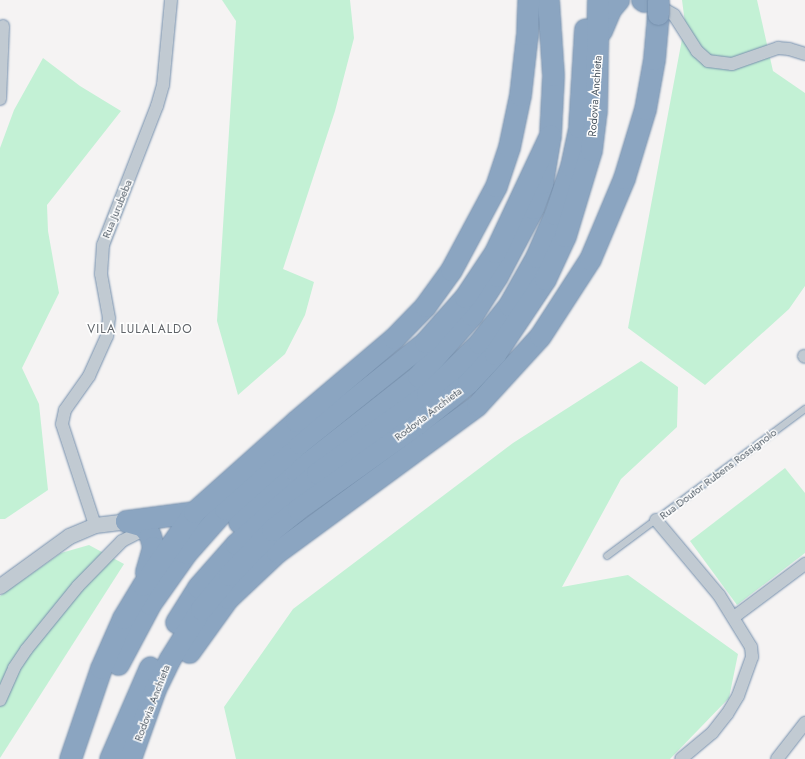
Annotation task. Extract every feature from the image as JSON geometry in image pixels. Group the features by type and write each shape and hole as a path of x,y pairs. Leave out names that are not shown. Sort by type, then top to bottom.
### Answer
{"highway":[{"path":"70,759 101,668 123,618 142,585 186,517 394,338 425,306 451,270 496,186 509,147 520,95 527,34 528,0"},
{"path":"198,587 206,560 227,534 296,472 418,376 472,315 497,276 533,208 542,183 550,136 553,75 548,0"},
{"name":"Rodovia Anchieta","path":"110,759 155,656 198,587 236,544 290,496 440,382 479,343 509,305 536,257 555,214 571,166 579,126 586,0"},
{"name":"Rodovia Anchieta","path":"133,752 155,689 168,660 201,609 229,575 272,530 298,509 417,424 468,383 495,354 545,279 565,236 590,150 596,110 598,0"},
{"path":"598,37 611,8 618,0"},
{"path":"133,752 153,719 195,642 228,598 277,552 477,405 540,336 590,259 624,178 646,109 654,60 649,3"},
{"path":"79,759 123,652 150,604 186,553 225,509 299,443 425,342 465,297 495,252 550,136"},
{"path":"126,521 186,517"},
{"path":"126,521 154,535"},
{"path":"142,585 153,548 150,535 154,535"}],"street":[{"name":"Rua Jurubeba","path":"95,525 62,424 65,410 89,376 107,336 109,318 101,274 103,245 158,106 163,85 171,0"},
{"path":"649,3 670,12 697,51 708,61 732,64 778,48 789,49 805,54"},
{"path":"0,99 3,26"},
{"name":"Rua Doutor Rubens Rossignolo","path":"656,520 698,567 734,617 751,647 750,664 738,696 727,714 712,733 681,759"},
{"path":"0,586 62,540 95,525 126,521"},
{"path":"0,700 14,668 26,650 78,586 122,542 154,535"},
{"path":"734,617 805,564"},
{"path":"777,759 805,723"}],"lane":[{"name":"Rua Doutor Rubens Rossignolo","path":"656,520 805,409"},
{"path":"607,556 656,520"}],"green space":[{"path":"222,0 350,0 354,38 335,111 283,269 314,282 305,315 285,354 238,395 217,321 236,21"},
{"path":"682,0 757,0 773,71 805,93 805,286 789,309 705,385 628,328 685,23"},
{"path":"43,58 80,86 121,111 47,205 48,231 59,293 22,368 39,404 48,490 5,519 0,519 0,148 14,110"},
{"path":"641,361 678,387 677,427 621,479 562,587 628,575 738,654 729,698 670,759 236,759 224,707 293,609 513,443"},
{"path":"785,468 805,493 805,553 737,605 690,541"},
{"path":"89,545 124,564 0,758 0,596 61,553"}],"district":[{"name":"VILA LULALALDO","path":"140,330"}]}
